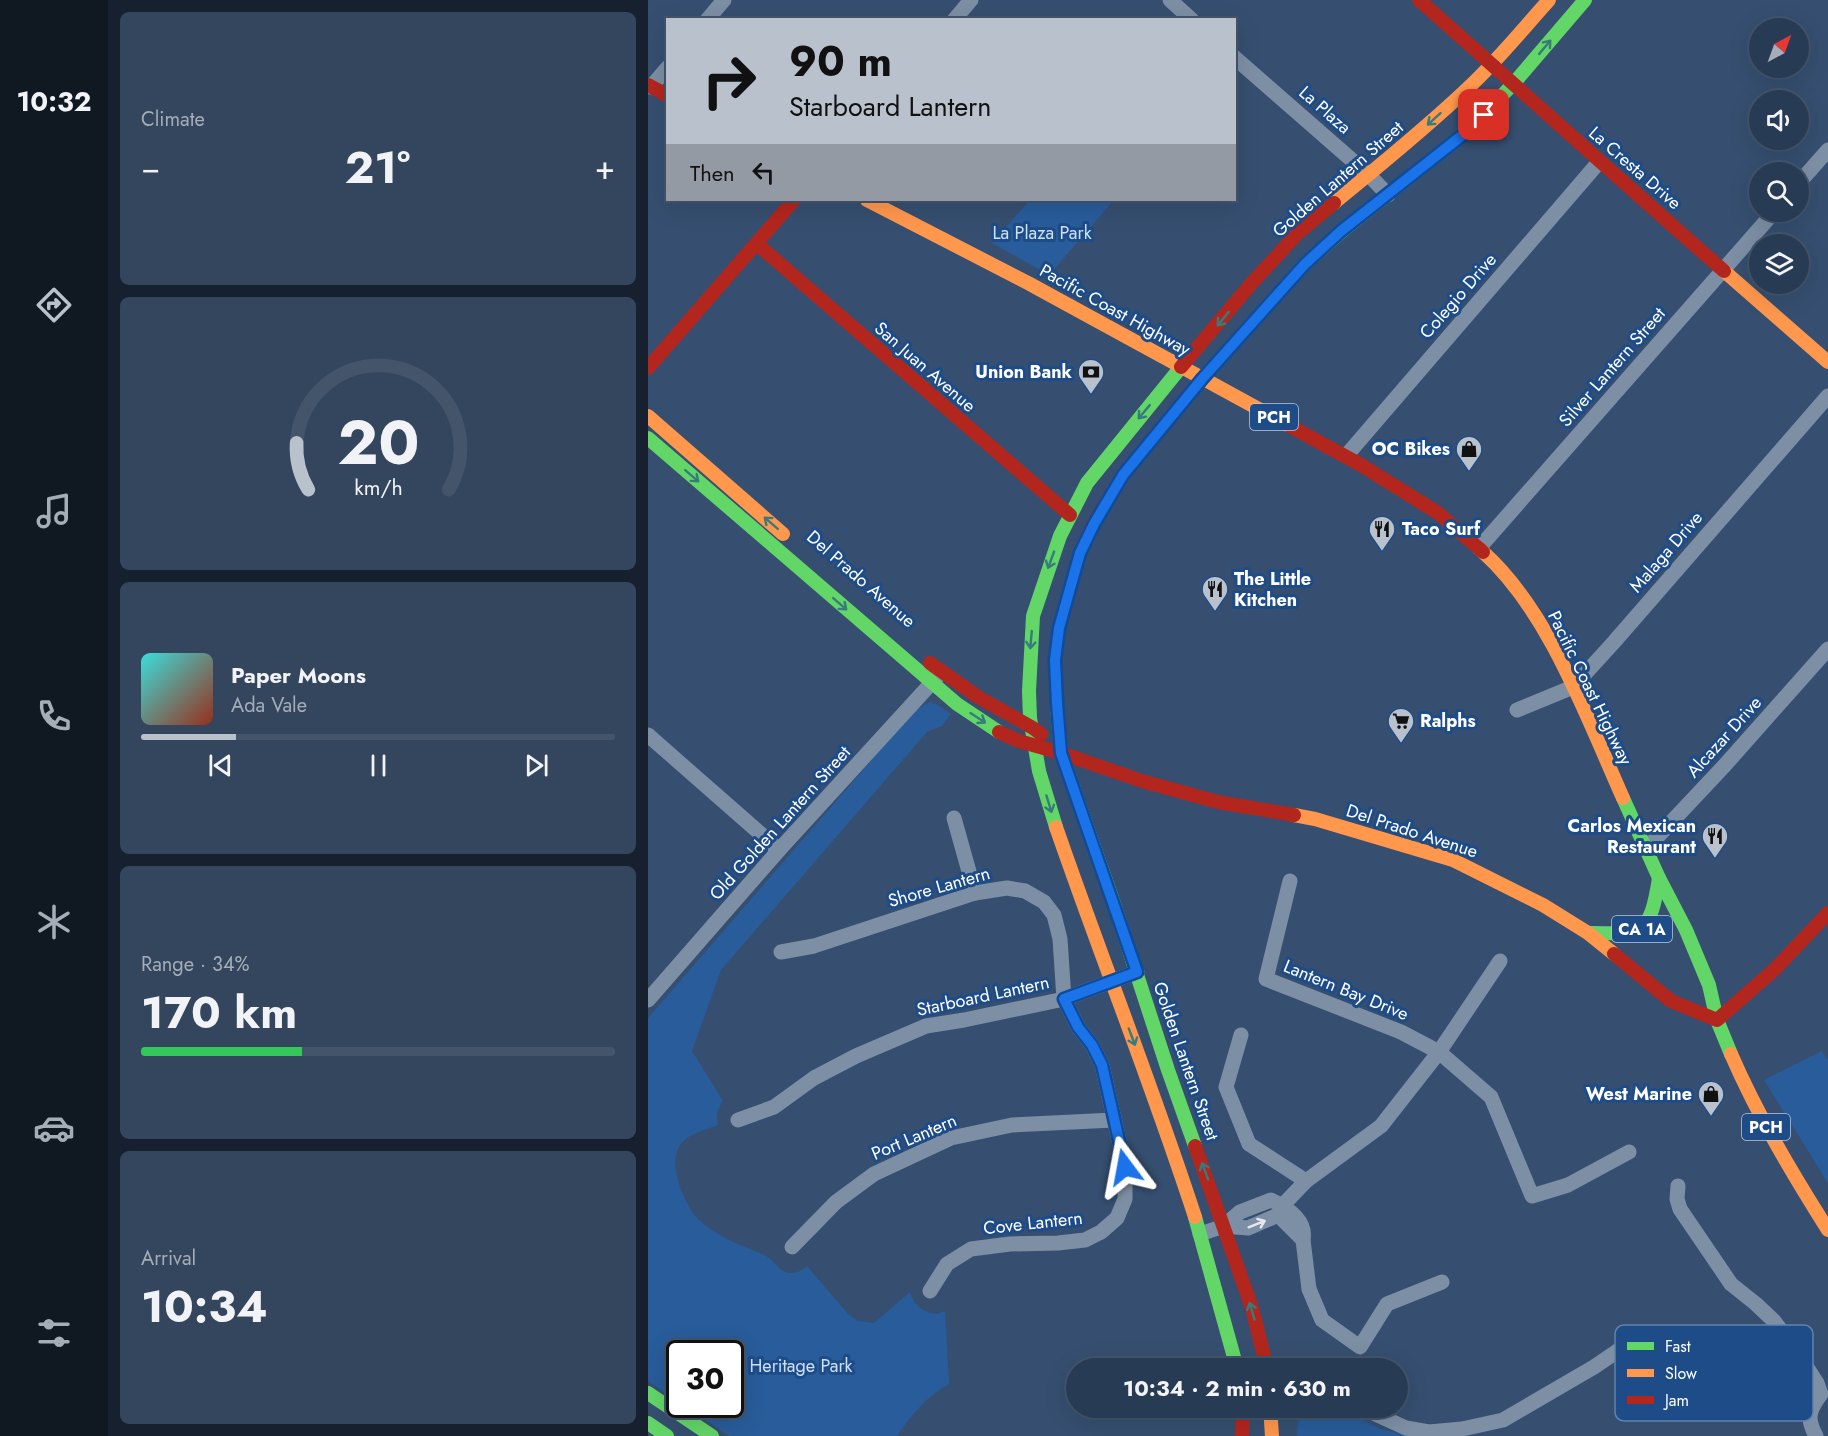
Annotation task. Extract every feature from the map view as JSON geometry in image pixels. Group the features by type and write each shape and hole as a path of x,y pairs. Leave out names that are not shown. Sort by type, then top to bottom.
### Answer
{"main road":[{"name":"La Cresta Drive","path":"1419,0 1514,83 1599,162 1828,362"},
{"name":"Golden Lantern Street","path":"1234,1358 1200,1234 1167,1131 1048,805 1031,725 1029,691 1033,616 1042,583 1060,536 1087,483 1250,285 1299,232 1369,175 1492,64 1549,0"},
{"name":"Golden Lantern Street","path":"1264,1358 1252,1308 1168,1070 1137,972 1061,753 1055,660 1059,628 1080,553 1094,524 1123,475 1202,379 1305,264 1341,231 1469,130 1514,83 1579,3"},
{"path":"649,86 666,95"},
{"path":"648,368 793,201"},
{"name":"Pacific Coast Highway","path":"869,201 1028,283 1346,456 1438,513 1496,564 1540,621 1573,687 1659,878 1686,930 1709,985 1717,1020 1744,1084 1787,1166 1828,1230"},
{"name":"San Juan Avenue","path":"757,244 1070,516"},
{"name":"Del Prado Avenue","path":"648,416 797,547"},
{"name":"Del Prado Avenue","path":"648,438 937,678 1031,725 1061,753"},
{"name":"Del Prado Avenue","path":"918,652 957,704 998,730 1035,747 1061,753 1142,781 1218,802 1315,819 1452,860 1543,905 1588,933 1671,1001 1717,1020"},
{"name":"CA 1A","path":"1588,933 1628,934 1644,927 1655,908 1659,878"},
{"path":"1717,1020 1742,1001 1804,941 1828,913"},
{"path":"648,1393 712,1436"},
{"path":"1242,1436 1243,1418"},
{"path":"1271,1418 1272,1436"},
{"path":"648,1423 667,1436"}],"street":[{"path":"709,18 724,0"},
{"path":"956,18 971,0"},
{"path":"1170,0 1190,18"},
{"name":"La Plaza","path":"1236,59 1369,175 1388,195"},
{"path":"649,86 666,69"},
{"path":"1809,172 1828,150"},
{"name":"Colegio Drive","path":"1346,456 1599,162"},
{"name":"Silver Lantern Street","path":"1479,548 1765,222"},
{"name":"Malaga Drive","path":"1517,710 1573,687 1828,396"},
{"name":"Alcazar Drive","path":"1646,849 1725,765 1828,649"},
{"name":"Old Golden Lantern Street","path":"648,1000 779,850 937,678"},
{"path":"648,735 779,850"},
{"path":"954,818 975,893"},
{"name":"Lantern Bay Drive","path":"1290,881 1266,980 1401,1032 1439,1052 1491,1097 1532,1196 1568,1185 1629,1152"},
{"name":"Shore Lantern","path":"781,952 814,946 975,893 1006,888 1025,891 1044,902 1054,915 1060,939 1064,999"},
{"path":"1280,1210 1305,1181 1381,1126 1439,1052 1500,961"},
{"name":"Starboard Lantern","path":"738,1120 774,1107 814,1078 856,1056 926,1026 1064,999 1137,972"},
{"path":"1064,999 1078,1027 1092,1045 1102,1065 1114,1120"},
{"path":"1241,1035 1226,1087 1249,1144 1305,1181"},
{"name":"Cove Lantern","path":"930,1291 947,1264 971,1249 1010,1244 1085,1240 1101,1232 1117,1218 1125,1198 1126,1183 1125,1167 1114,1120"},
{"name":"Port Lantern","path":"792,1247 836,1202 874,1174 951,1138 1012,1125 1114,1120"},
{"path":"1678,1186 1677,1199 1680,1209 1731,1284 1756,1304 1776,1325"},
{"path":"1200,1234 1224,1226 1240,1212 1270,1200 1280,1210 1292,1212 1300,1222 1304,1234 1309,1288 1322,1320 1360,1347 1387,1304 1442,1282"},
{"path":"1384,1418 1406,1428 1429,1432 1462,1430 1503,1420 1615,1353"},
{"path":"1813,1377 1824,1392 1813,1405"},
{"path":"1811,1421 1816,1436"}],"green space":[{"name":"La Plaza Park","path":"1029,201 1113,201 1049,275 992,243"},
{"name":"Heritage Park","path":"930,702 951,714 942,726 927,732 721,970 692,1051 723,1101 719,1107 718,1125 693,1134 684,1140 677,1152 676,1171 686,1201 700,1221 725,1238 767,1257 786,1272 797,1272 807,1266 849,1315 858,1321 874,1323 910,1292 916,1304 922,1309 936,1314 945,1311 949,1384 920,1407 897,1436 729,1436 703,1418 744,1418 744,1340 666,1340 666,1394 648,1381 648,1018 915,710"},
{"path":"1822,1051 1828,1060 1828,1183 1764,1080"},
{"path":"1301,1418 1358,1418 1381,1429 1409,1436 1297,1436 1298,1422"}],"traffic: fast":[{"path":"1202,379 1305,264 1342,231 1469,130 1514,83 1585,0"},
{"path":"1056,827 1039,771 1030,718 1033,616 1060,536 1087,483 1181,367"},
{"path":"648,438 957,704 999,732"},
{"path":"1057,707 1061,753 1195,1146"},
{"path":"1623,798 1659,878 1686,930 1709,985 1717,1020 1731,1054"},
{"path":"1588,933 1621,933 1641,927 1652,911 1659,878"},
{"path":"1195,1217 1234,1358"},
{"path":"648,1393 712,1436"},
{"path":"648,1423 667,1436"}],"traffic: slow":[{"path":"1334,203 1468,88 1549,0"},
{"path":"869,201 1028,283 1288,425"},
{"path":"1724,271 1828,362"},
{"path":"648,416 783,534"},
{"path":"1483,552 1528,604 1547,635 1580,701 1623,798"},
{"path":"1294,815 1315,819 1453,860 1543,905 1588,933 1614,954"},
{"path":"1056,827 1195,1217"},
{"path":"1731,1054 1776,1144 1828,1230"},
{"path":"1271,1418 1272,1436"}],"traffic: jam":[{"path":"1419,0 1724,271"},
{"path":"648,85 666,95"},
{"path":"648,368 793,201"},
{"path":"1181,367 1250,285 1299,232 1334,203"},
{"path":"757,244 1070,515"},
{"path":"1057,707 1055,660 1059,628 1080,553 1093,524 1123,475 1202,379"},
{"path":"1288,425 1361,465 1438,513 1483,552"},
{"path":"930,663 978,697 1041,734"},
{"path":"999,732 1019,741 1142,781 1218,802 1294,815"},
{"path":"1614,954 1671,1001 1717,1020 1775,969 1828,913"},
{"path":"1195,1146 1252,1308 1264,1358"},
{"path":"1242,1436 1243,1418"}],"place":[{"name":"Union Bank","path":"1091,395"},
{"name":"OC Bikes","path":"1469,472"},
{"name":"Taco Surf","path":"1382,552"},
{"name":"The Little Kitchen","path":"1215,612"},
{"name":"Ralphs","path":"1401,744"},
{"name":"Carlos Mexican Restaurant","path":"1715,859"},
{"name":"West Marine","path":"1711,1117"}],"route":[{"path":"1125,1167 1102,1065 1092,1045 1078,1027 1064,999 1137,972 1061,753 1055,660 1059,628 1080,553 1123,475 1202,379 1305,264 1341,231 1469,130 1484,115"}]}
